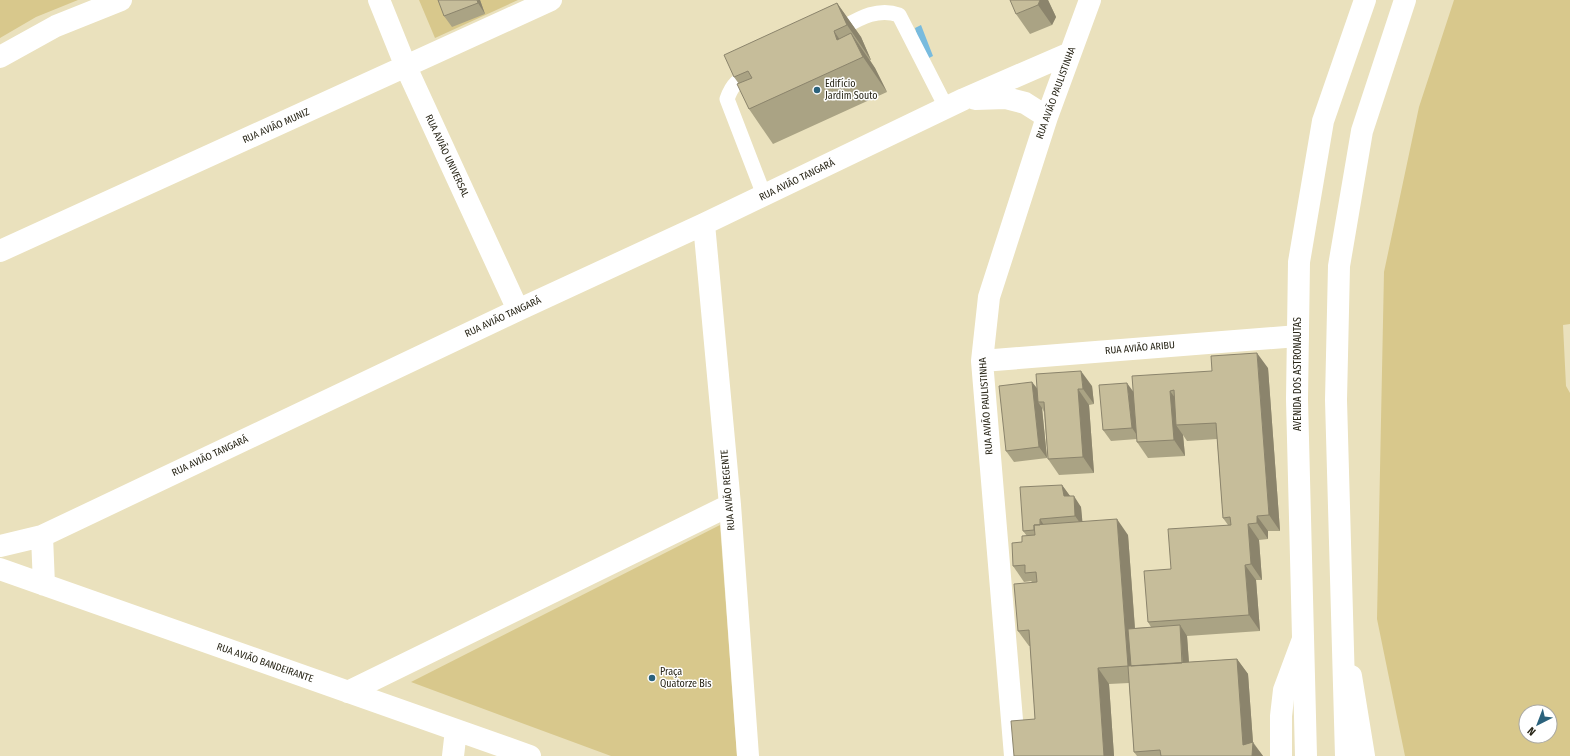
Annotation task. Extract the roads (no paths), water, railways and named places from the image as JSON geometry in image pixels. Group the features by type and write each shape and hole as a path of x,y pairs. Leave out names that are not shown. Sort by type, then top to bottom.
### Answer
{"street":[{"path":"0,57 56,26 121,0"},
{"name":"RUA AVIÃO UNIVERSAL","path":"379,0 406,67 518,310"},
{"name":"RUA AVIÃO MUNIZ","path":"0,252 552,0"},
{"name":"RUA AVIÃO PAULISTINHA","path":"1015,756 982,361 989,297 1047,117 1090,0"},
{"name":"AVENIDA DOS ASTRONAUTAS","path":"1306,756 1297,399 1299,262 1323,121 1365,0"},
{"path":"1346,756 1336,400 1339,266 1362,131 1405,0"},
{"name":"RUA AVIÃO TANGARÁ","path":"0,546 42,536 518,310 704,224 955,103 1070,53"},
{"name":"RUA AVIÃO TANGARÁ","path":"955,103 1006,98 1025,103 1047,117"},
{"name":"RUA AVIÃO REGENTE","path":"704,224 730,506 748,756"},
{"name":"RUA AVIÃO ARIBU","path":"982,361 1298,336"},
{"path":"348,692 730,506"},
{"path":"42,536 44,585"},
{"name":"RUA AVIÃO BANDEIRANTE","path":"0,569 530,756"},
{"path":"1342,626 1364,756"},
{"path":"1281,756 1281,716 1284,690 1303,639"},
{"path":"453,756 456,730"}],"lane":[{"path":"823,38 872,13 889,11 899,15 955,103"},
{"path":"764,195 727,99 731,89 738,80 766,66"}],"water":[{"path":"921,25 933,56 917,64 920,46 915,28"}],"place":[{"name":"Edifício Jardim Souto","path":"817,90"},
{"name":"Praça Quatorze Bis","path":"652,678"}]}
